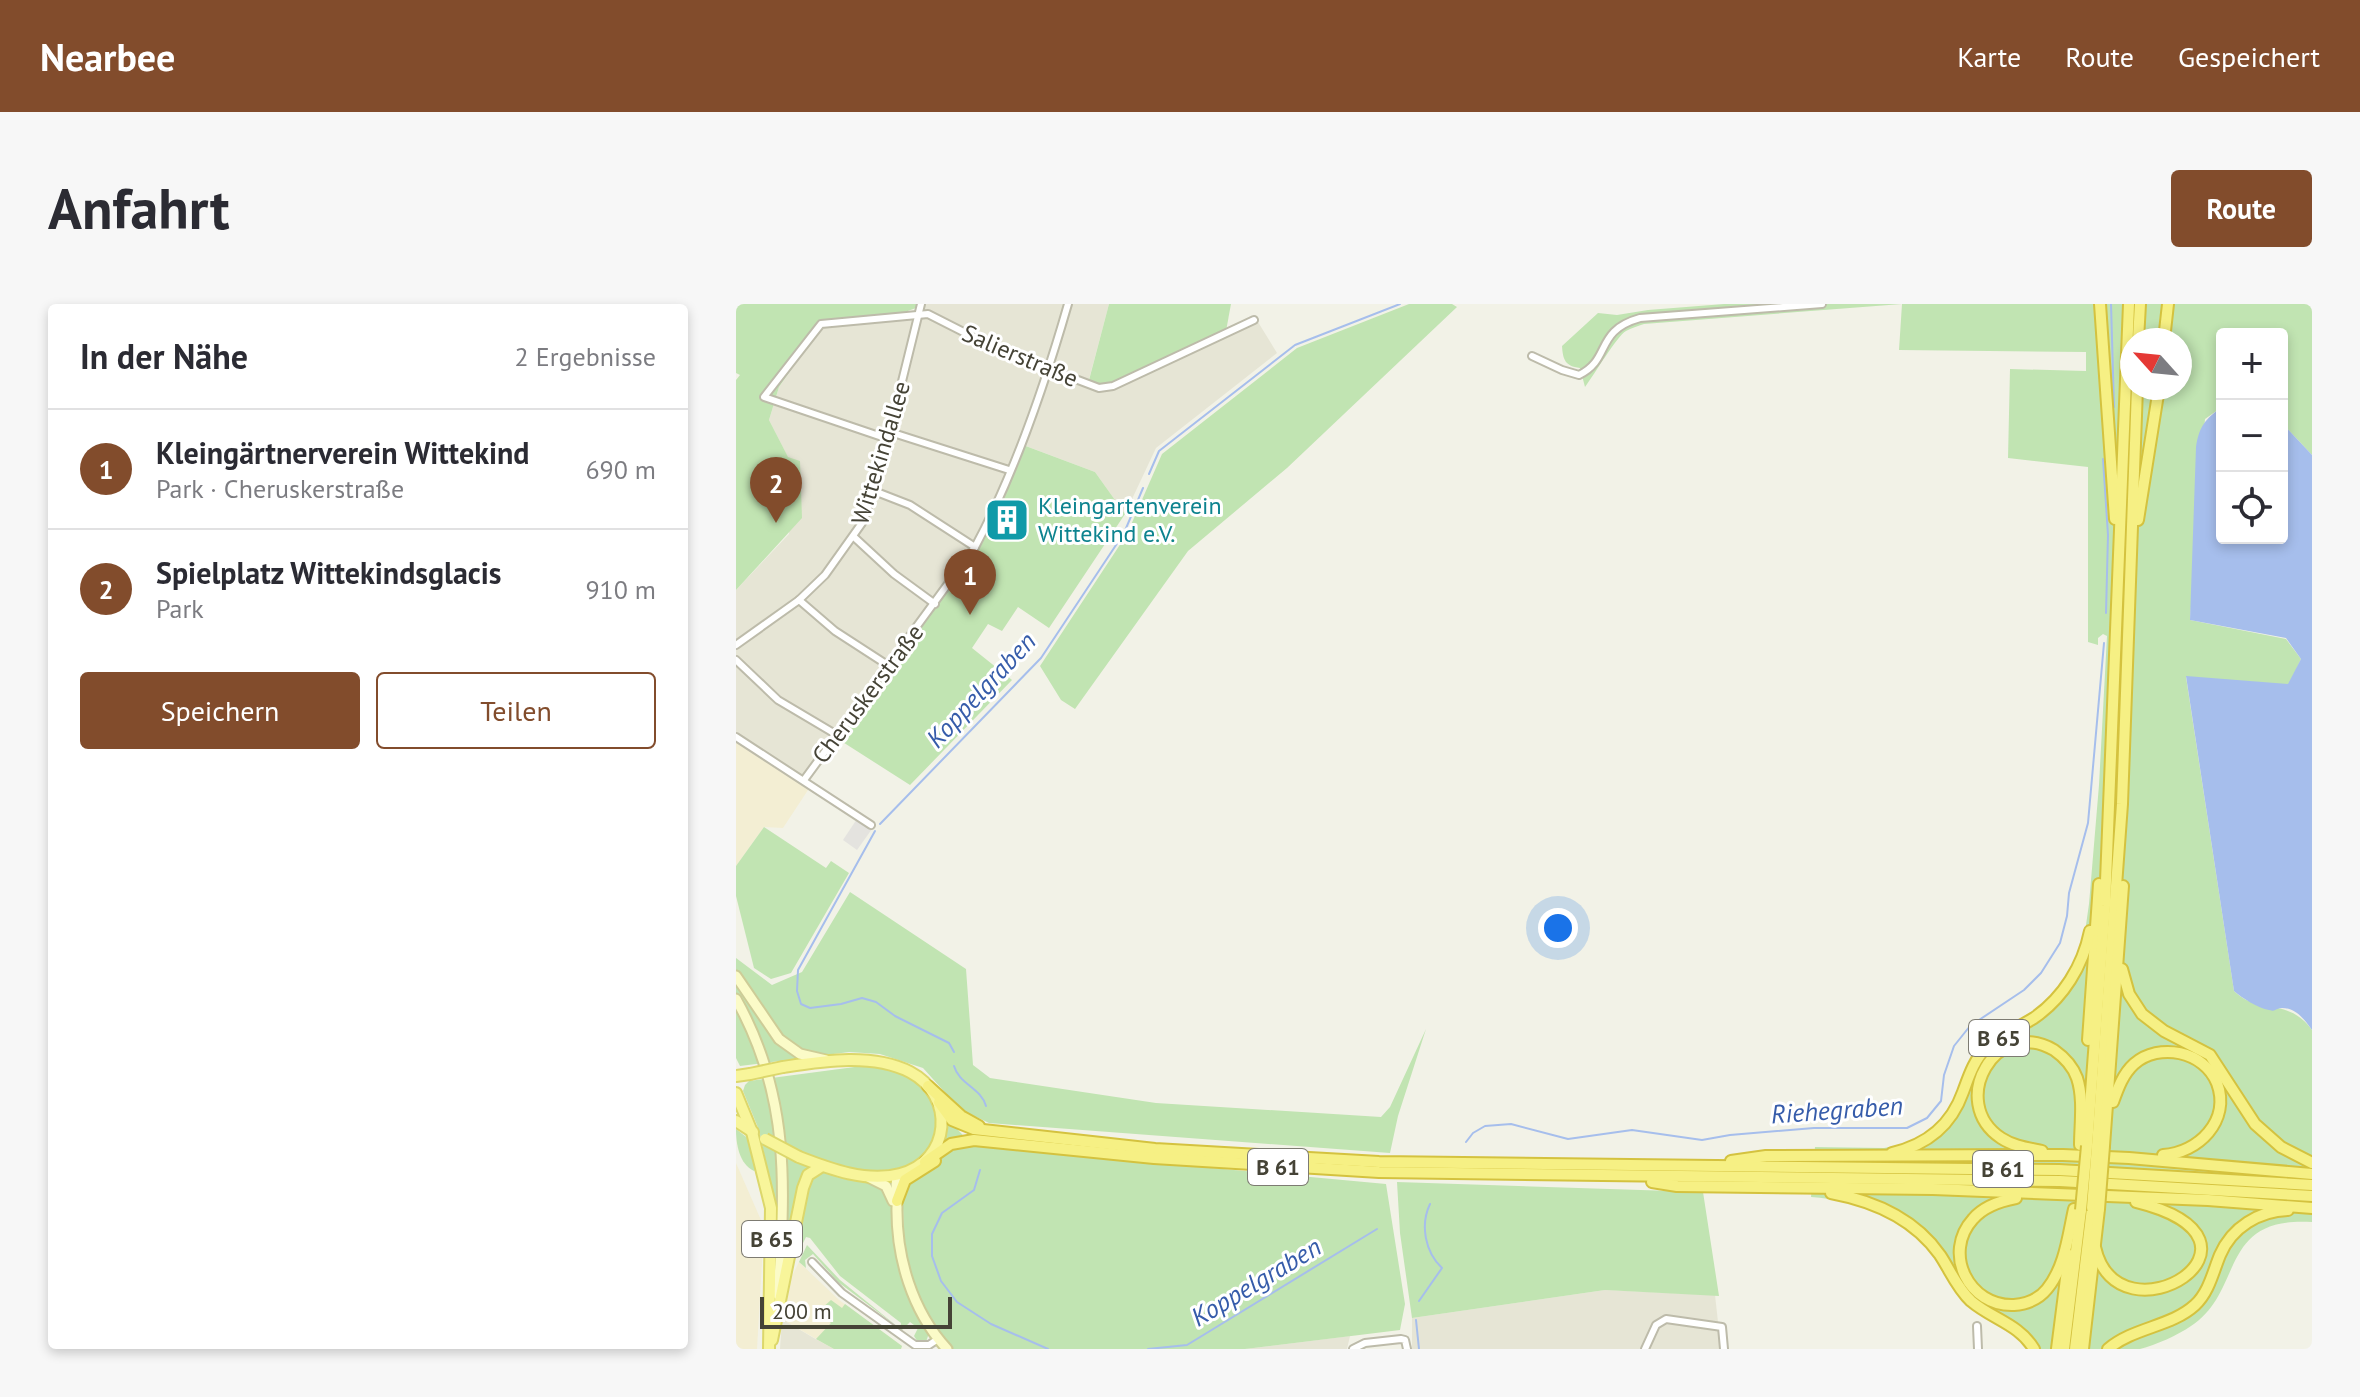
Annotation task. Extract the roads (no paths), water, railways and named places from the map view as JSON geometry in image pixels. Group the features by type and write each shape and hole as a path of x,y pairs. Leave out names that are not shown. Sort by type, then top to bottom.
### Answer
{"highway":[{"path":"2100,304 2118,553"},
{"name":"B 65","path":"1694,1166 1766,1156 1864,1157 1910,1148 1939,1131 1954,1113 1974,1064 1985,1049 2033,1018 2061,994 2072,978 2088,941 2099,886 2106,785 2111,760 2129,304"},
{"path":"2139,328 2140,304"},
{"path":"2165,328 2168,304"},
{"path":"2075,1349 2122,804 2137,400"},
{"path":"2132,554 2157,400"},
{"path":"2064,1349 2086,1209 2092,1146 2111,760"},
{"path":"2108,1117 2120,952 2124,846 2122,804"},
{"path":"2092,1146 2099,886"},
{"path":"2120,952 2129,994 2142,1014 2164,1031 2210,1055 2255,1124 2281,1147 2312,1163"},
{"path":"2063,1155 2014,1144 1990,1128 1978,1102 1978,1086 1986,1065 2002,1050 2015,1044 2038,1043 2060,1054 2077,1079 2092,1146"},
{"path":"2092,1146 2133,1064 2149,1054 2167,1051 2184,1054 2201,1063 2217,1084 2218,1113 2213,1128 2197,1145 2173,1155 2129,1158"},
{"path":"928,1086 961,1116 989,1130"},
{"name":"B 61","path":"939,1102 958,1124 974,1129 1155,1149 1333,1160 1513,1165 2059,1170 2312,1185"},
{"name":"B 61","path":"925,1162 945,1147 980,1140 1245,1165 1379,1172 2060,1181 2312,1196"},
{"path":"896,1206 905,1180 963,1141"},
{"path":"1864,1157 2063,1155 2312,1174"},
{"path":"1614,1176 1677,1186 1933,1189 2208,1200 2312,1209"},
{"path":"1805,1188 1863,1200 1900,1217 1927,1238 1968,1298 2008,1322 2028,1339 2034,1349"},
{"path":"2027,1195 1985,1209 1974,1217 1960,1242 1959,1259 1969,1284 1995,1303 2028,1303 2048,1288 2086,1209"},
{"path":"2120,1198 2159,1209 2186,1225 2200,1252 2201,1264 2195,1285"},
{"path":"2086,1209 2098,1269 2109,1292"},
{"path":"2057,1349 2086,1209"},
{"path":"2108,1349 2125,1337 2186,1312 2199,1302 2210,1283 2221,1251 2242,1226 2261,1215 2312,1209"},
{"path":"2083,1349 2095,1247"}],"main road":[{"path":"736,976 771,1031 785,1045 800,1054 833,1061"},
{"path":"736,999 748,1021 772,1088 781,1138 783,1184 776,1314"},
{"name":"B 61","path":"736,1076 833,1061 892,1066 913,1074 928,1086 939,1102"},
{"name":"B 65","path":"736,1093 752,1132 771,1208 772,1251 767,1325 770,1349"},
{"path":"925,1162 934,1150 941,1131 939,1102"},
{"name":"B 61","path":"736,1121 799,1157 865,1176 898,1175 925,1162"},
{"name":"B 65","path":"770,1349 803,1188 808,1175 826,1167"},
{"path":"898,1175 895,1184 896,1206 911,1290 931,1344 947,1349"},
{"path":"865,1176 886,1186 896,1206"}],"street":[{"name":"Wittekindallee","path":"736,645 799,600 825,575 854,537 874,491 921,304"},
{"name":"Cheruskerstraße","path":"804,780 975,547 988,522 1049,369 1068,304"},
{"path":"1532,356 1579,375 1594,365 1616,328 1632,320 1822,304"},
{"name":"Salierstraße","path":"889,436 764,397 821,324 928,314 973,338 1090,386 1106,388 1254,320"},
{"path":"889,436 1009,470"},
{"path":"874,491 910,505 975,547"},
{"path":"854,537 894,574 935,604"},
{"path":"799,600 835,631 889,666"},
{"path":"736,660 778,700 837,735"},
{"path":"736,737 871,825"},
{"path":"812,1262 842,1293 879,1321 915,1345 931,1344"},
{"path":"1645,1349 1656,1325 1669,1319 1722,1327 1724,1349"},
{"path":"1977,1326 1978,1349"},
{"path":"1353,1349 1365,1343 1405,1340 1407,1349"}],"water":[{"path":"2216,412 2216,544 2288,544 2288,429 2312,455 2312,1030 2292,1010 2265,1009 2234,991 2186,676 2288,684 2301,659 2286,638 2190,620 2196,447 2199,434"}],"waterway":[{"name":"Koppelgraben","path":"1149,474 1159,451 1295,345 1400,304"},
{"name":"Riehegraben","path":"2111,304 2114,407"},
{"name":"Riehegraben","path":"2103,459 2108,535 2106,613"},
{"name":"Koppelgraben","path":"880,824 1041,658 1124,533 1143,488"},
{"name":"Riehegraben","path":"1466,1142 1485,1126 1511,1124 1568,1139 1632,1130 1702,1140 1814,1128 1907,1128 1927,1118 1941,1101 1944,1075 1954,1046 1970,1026 2024,990 2041,973 2060,943 2069,893 2088,823 2104,643"},
{"name":"Koppelgraben","path":"875,831 798,970 797,991 801,1004 810,1008 862,998 876,1002 895,1016 949,1043 954,1052"},
{"name":"Koppelgraben","path":"954,1066 986,1106"},
{"name":"Koppelgraben","path":"980,1170 974,1190 942,1213 932,1234 932,1256 941,1281 957,1302 991,1324 1048,1349"},
{"name":"Riehegraben","path":"1419,1301 1442,1268 1436,1262 1426,1238 1425,1221 1430,1204"},
{"name":"Koppelgraben","path":"1148,1349 1187,1345 1377,1229"},
{"name":"Riehegraben","path":"1416,1320 1419,1349"}],"place":[{"name":"Kleingartenverein Wittekind e.V.","path":"1007,520"},
{"name":"Spielplatz Wittekindsglacis","path":"776,523"},
{"name":"Kleingärtnerverein Wittekind","path":"970,615"}]}
